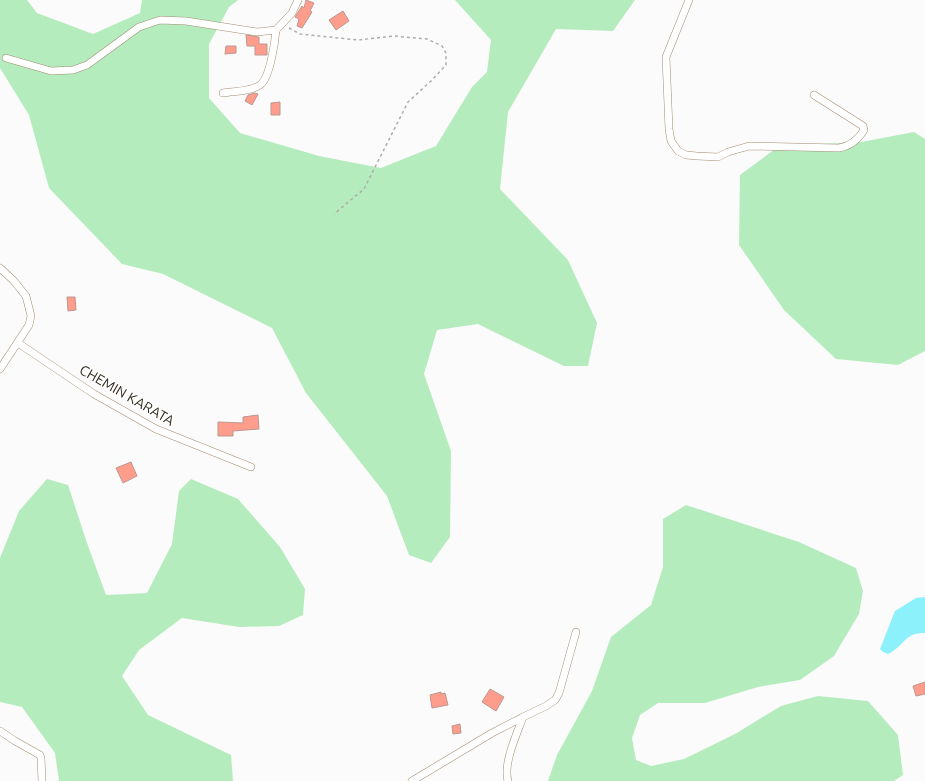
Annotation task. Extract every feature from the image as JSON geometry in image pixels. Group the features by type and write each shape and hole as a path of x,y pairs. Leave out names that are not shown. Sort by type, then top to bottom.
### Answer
{"street":[{"path":"223,93 259,86 264,81 279,27 292,13 298,0"},
{"path":"689,0 666,57 669,129 671,141 678,151 686,154 718,157 728,152 749,146 847,147 860,138 864,130 863,126 814,95"},
{"path":"6,58 51,71 73,70 87,65 139,27 160,20 186,21 257,32 279,27"},
{"path":"0,268 13,280 26,296 30,306 31,316 29,325 0,369"},
{"name":"CHEMIN KARATA","path":"18,343 94,394 156,429 251,467"},
{"path":"412,781 492,733 555,700 559,693 576,632"},
{"path":"508,781 508,761 523,717"},
{"path":"0,731 40,755 42,781"}],"path":[{"path":"279,27 300,34 327,38 358,40 394,36 427,39 442,46 446,53 446,65 408,102 364,189 334,214"}],"green space":[{"path":"0,0 27,0 37,13 93,34 140,13 142,0 238,0 229,7 209,44 209,98 240,133 319,156 381,168 436,146 472,87 487,72 491,40 455,0 635,0 613,31 556,29 508,112 500,189 568,260 597,323 588,366 564,366 478,324 437,330 424,374 451,451 450,537 431,563 409,555 387,496 306,393 272,328 163,274 122,264 49,188 29,115 0,68"},
{"path":"914,132 925,139 925,351 898,365 836,359 784,310 739,245 740,175 779,146 861,142"},
{"path":"47,479 68,485 106,595 147,593 172,544 179,491 191,479 238,499 280,547 305,589 303,615 279,626 239,627 182,618 139,650 122,676 148,715 231,755 233,781 59,781 55,753 22,707 0,702 0,558 19,511"},
{"path":"686,505 799,542 856,568 863,591 859,614 834,656 800,680 758,687 705,703 658,703 640,715 632,738 636,760 651,766 684,759 735,734 781,706 818,696 868,701 898,735 903,775 894,781 548,781 557,755 592,691 611,637 651,605 663,567 663,519"}],"water":[{"path":"925,597 925,633 918,633 908,637 897,648 888,654 883,652 880,649 895,611 916,598"}],"building":[{"path":"306,0 314,3 310,11 312,12 302,28 297,26 299,19 295,17 302,6 304,8"},
{"path":"343,11 349,21 336,30 329,20"},
{"path":"246,35 259,37 259,44 267,44 267,55 255,55 255,46 247,46"},
{"path":"226,46 236,46 236,53 225,54"},
{"path":"255,93 258,94 252,105 245,101 248,95"},
{"path":"280,102 280,115 271,115 271,103"},
{"path":"67,297 75,297 76,310 68,311"},
{"path":"258,415 259,429 233,431 233,436 218,436 218,422 243,423 243,417"},
{"path":"131,462 137,476 123,483 116,468"},
{"path":"925,682 925,694 916,696 913,686"},
{"path":"490,689 504,697 496,711 482,702"},
{"path":"441,692 441,694 445,693 448,705 432,708 430,695"},
{"path":"460,724 461,733 453,734 452,726"}]}
